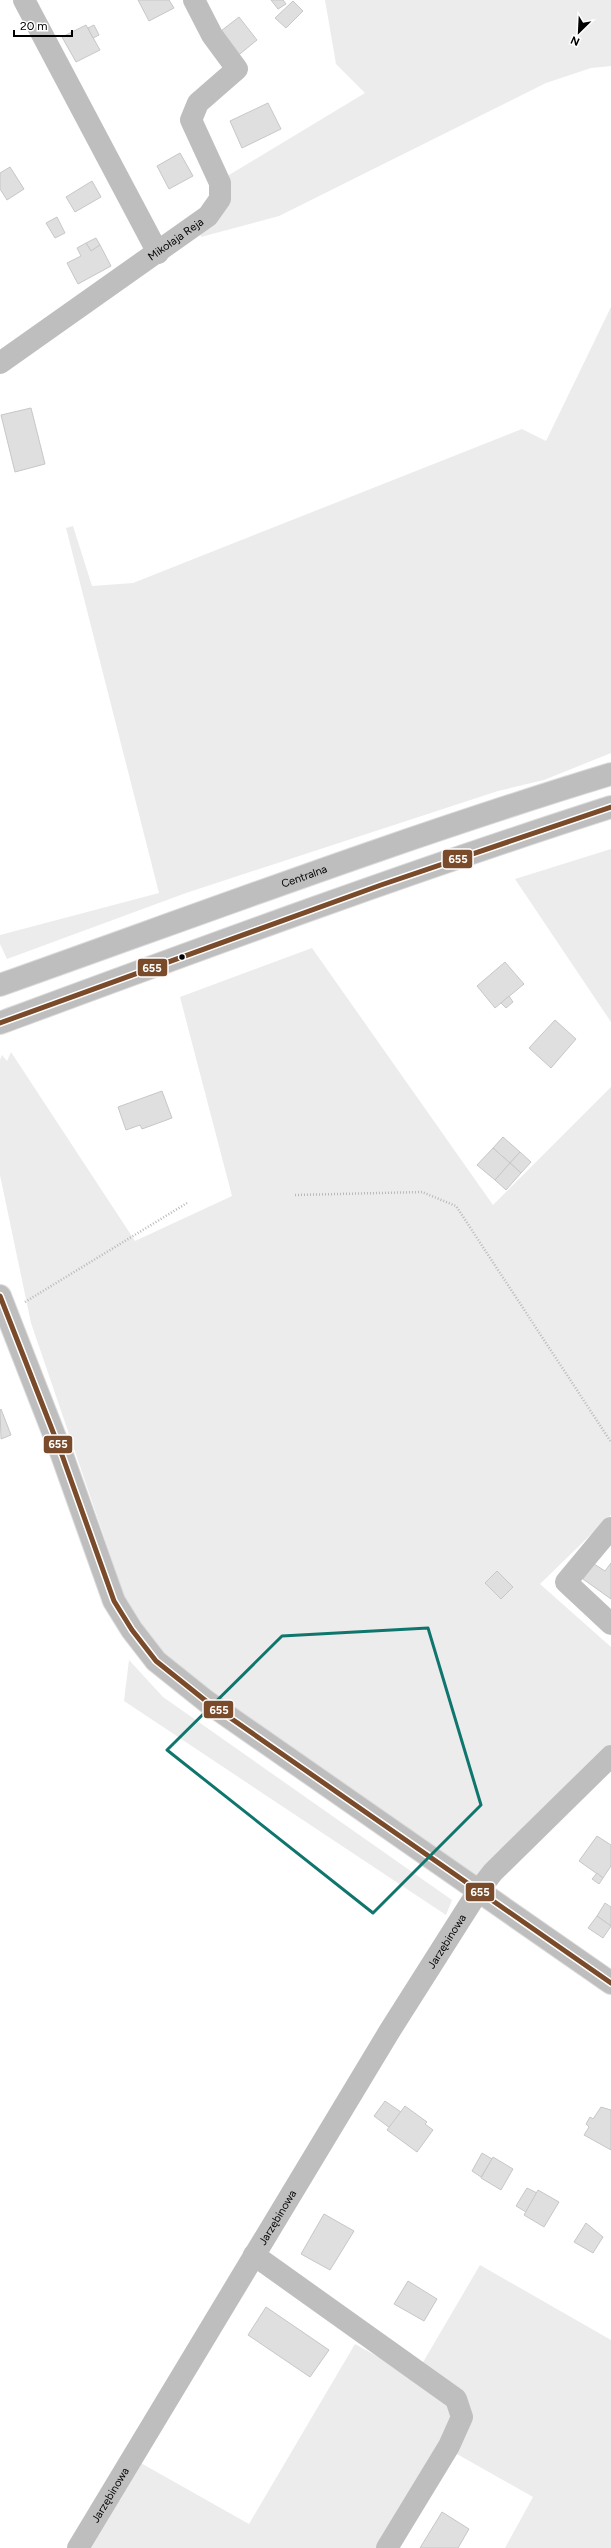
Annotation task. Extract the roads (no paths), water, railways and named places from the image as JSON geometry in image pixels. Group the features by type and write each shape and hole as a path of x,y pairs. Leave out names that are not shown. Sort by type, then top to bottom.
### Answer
{"main road":[{"path":"24,0 158,253"},
{"name":"Mikołaja Reja","path":"0,363 158,253 208,216 220,199 220,183 191,120 198,103 237,69 212,35 194,0"},
{"name":"Centralna","path":"4,982 326,867 500,808 611,774"},
{"path":"0,1023 272,922 436,864 611,807"},
{"path":"4,1304 62,1455 114,1601 132,1630 156,1661 206,1701 611,1983"},
{"path":"611,1528 566,1582 611,1624"},
{"name":"Jarzębinowa","path":"78,2548 389,2032 479,1890 494,1872 611,1756"},
{"path":"254,2255 456,2399 462,2417 449,2446 387,2548"}]}
